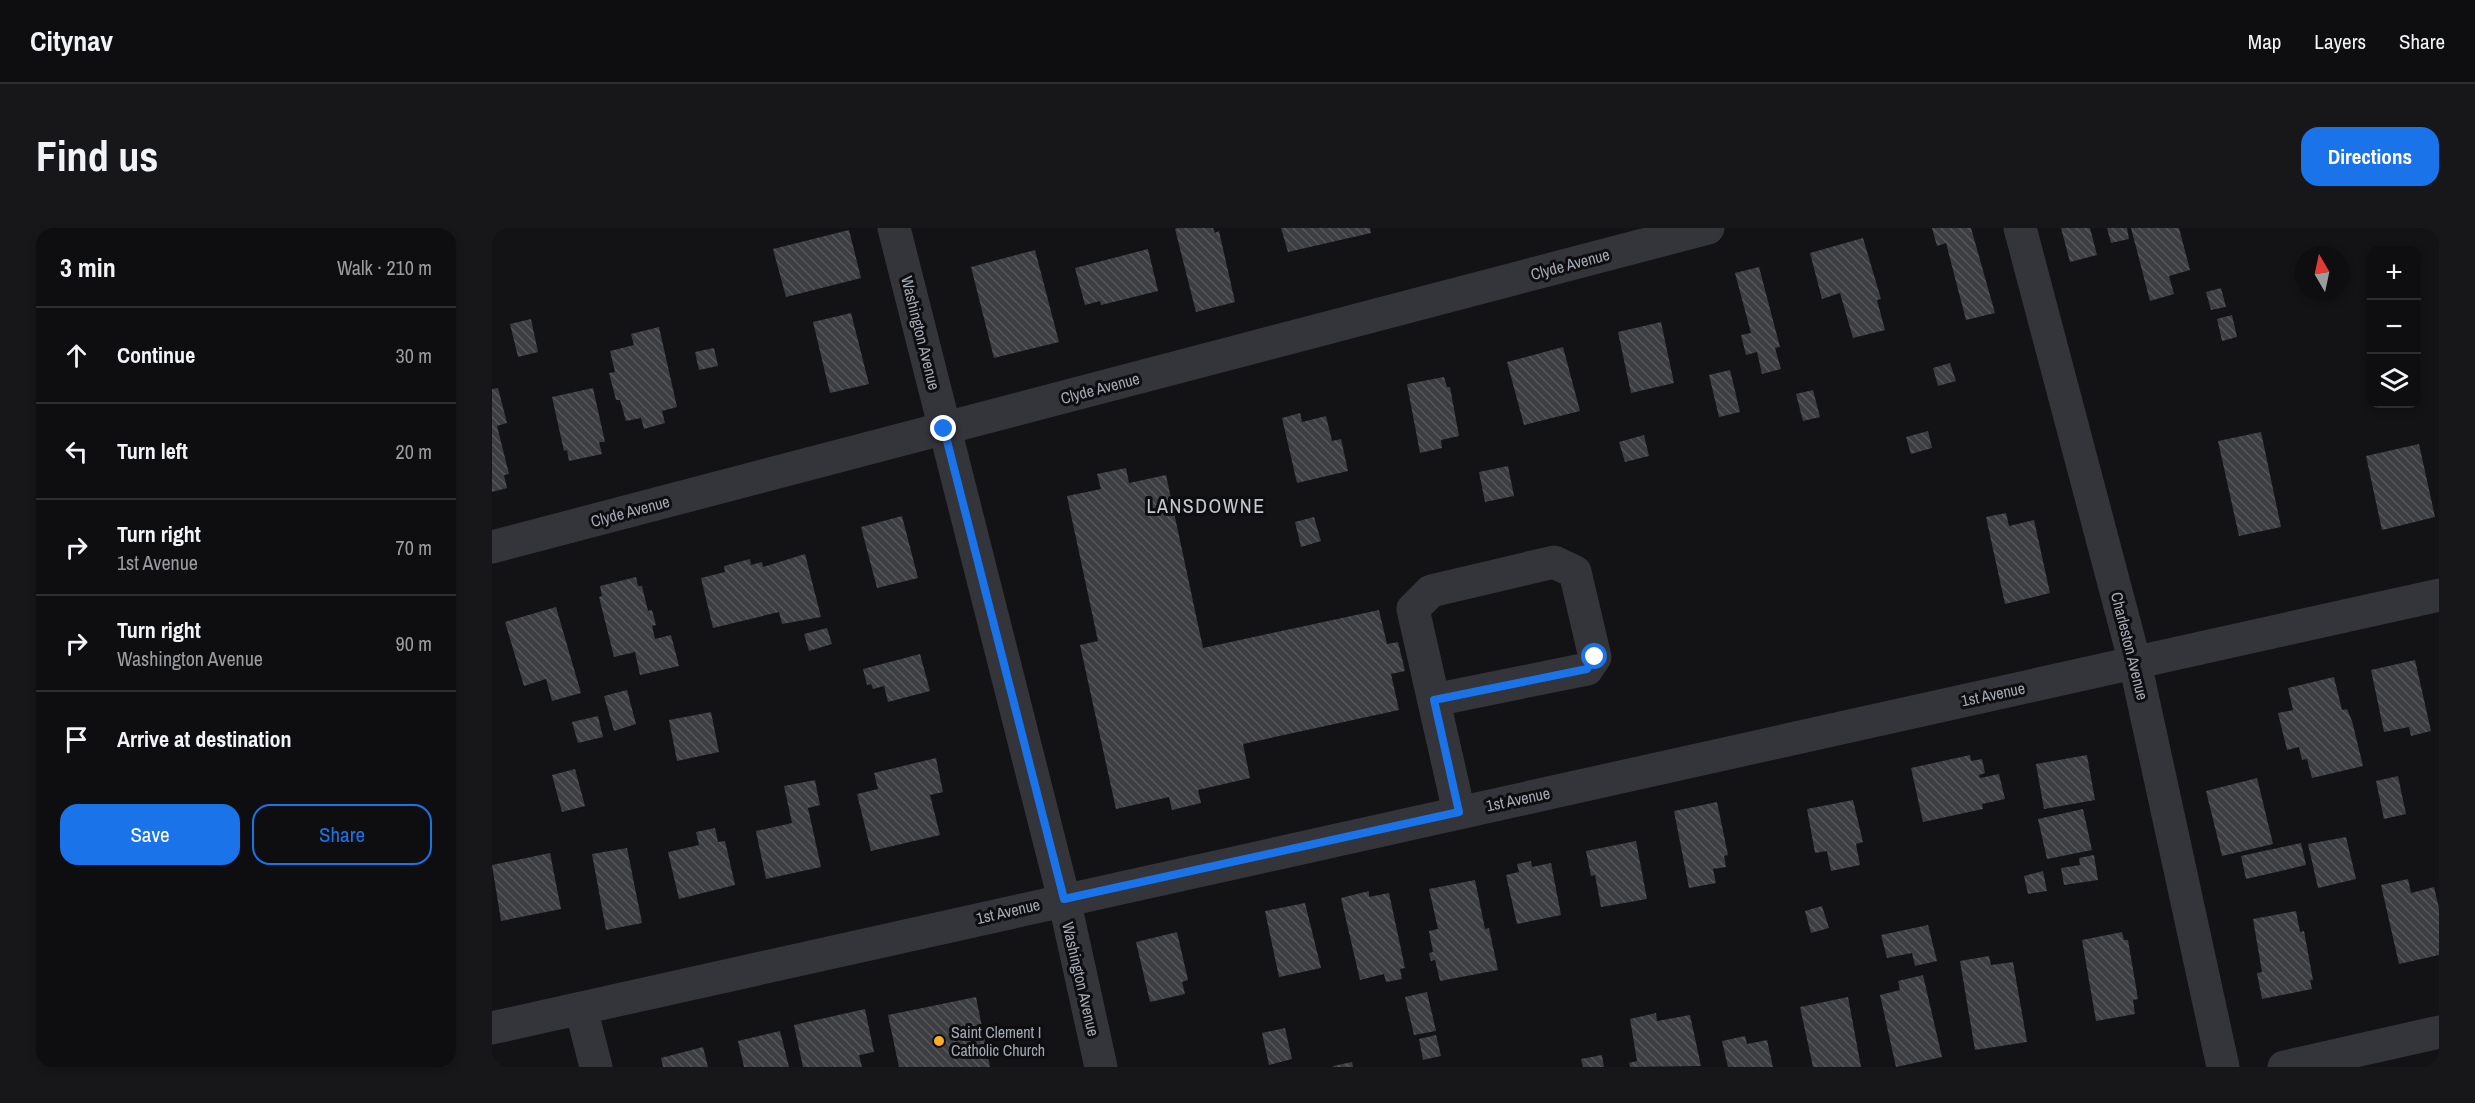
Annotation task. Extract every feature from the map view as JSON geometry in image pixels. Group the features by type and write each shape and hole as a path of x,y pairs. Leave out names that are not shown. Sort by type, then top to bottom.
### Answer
{"street":[{"name":"Washington Avenue","path":"894,228 1064,899 1101,1067"},
{"name":"Clyde Avenue","path":"492,547 1708,228"},
{"name":"Charleston Avenue","path":"2020,228 2135,663 2223,1067"},
{"path":"1434,700 1587,669 1595,657 1575,572 1554,562 1431,591 1413,609 1459,812"},
{"name":"1st Avenue","path":"492,1028 2439,595"},
{"path":"581,1008 596,1067"},
{"path":"2284,1067 2439,1032"}],"building":[{"path":"1213,228 1215,233 1219,231 1235,302 1196,312 1175,229"},
{"path":"1281,228 1370,228 1371,233 1288,252"},
{"path":"1932,228 1971,228 1995,313 1966,320 1946,243 1937,246"},
{"path":"2061,228 2090,228 2097,255 2070,262"},
{"path":"2107,228 2127,228 2129,239 2111,243"},
{"path":"2131,228 2179,228 2190,270 2169,276 2174,294 2150,301"},
{"path":"849,230 861,278 786,297 773,249"},
{"path":"1863,238 1881,299 1877,300 1885,330 1853,338 1840,293 1822,299 1810,253"},
{"path":"1148,249 1158,291 1101,305 1100,301 1085,305 1075,268"},
{"path":"1035,250 1059,342 994,358 971,267"},
{"path":"1759,267 1780,347 1775,348 1781,369 1762,374 1757,352 1746,355 1741,335 1751,333 1735,273"},
{"path":"2221,288 2226,307 2211,310 2206,292"},
{"path":"851,313 869,384 830,393 813,322"},
{"path":"2232,315 2237,337 2222,341 2217,319"},
{"path":"531,319 538,352 518,357 510,324"},
{"path":"1661,322 1674,383 1631,393 1618,332"},
{"path":"659,327 677,407 662,411 665,423 644,429 641,418 626,421 620,400 616,400 609,373 615,372 610,351 634,345 631,334"},
{"path":"1563,347 1580,411 1524,425 1507,362"},
{"path":"714,348 718,366 699,370 695,352"},
{"path":"1950,363 1956,381 1938,386 1933,368"},
{"path":"1730,370 1740,412 1719,417 1709,375"},
{"path":"1444,377 1447,387 1450,387 1459,436 1441,440 1442,448 1420,453 1407,384"},
{"path":"498,388 507,423 497,426 509,474 504,475 507,488 492,492 492,389"},
{"path":"593,388 605,442 599,442 602,454 569,461 567,450 564,451 552,397"},
{"path":"1813,390 1820,417 1803,421 1796,394"},
{"path":"1300,413 1302,422 1326,416 1332,441 1341,439 1348,471 1297,483 1282,418"},
{"path":"1928,431 1932,448 1911,454 1906,437"},
{"path":"2261,432 2281,527 2239,536 2218,441"},
{"path":"1644,435 1649,456 1625,462 1619,442"},
{"path":"2419,444 2435,517 2382,530 2366,456"},
{"path":"1508,466 1514,496 1485,502 1479,472"},
{"path":"1126,468 1129,483 1166,475 1203,648 1379,610 1387,644 1398,642 1405,671 1391,674 1399,710 1243,744 1250,778 1198,790 1201,803 1172,810 1169,797 1116,809 1080,645 1098,641 1067,496 1101,489 1097,474"},
{"path":"2006,513 2009,526 2034,520 2050,593 2005,604 1986,517"},
{"path":"902,516 918,578 877,588 861,527"},
{"path":"1314,517 1321,541 1301,547 1295,522"},
{"path":"805,554 821,617 782,624 779,612 713,628 701,578 725,572 724,566 750,559 751,565 762,562 763,567"},
{"path":"636,577 638,586 642,586 648,611 652,610 656,625 652,626 655,639 671,635 679,666 640,675 635,652 614,657 599,597 602,596 600,586"},
{"path":"556,607 581,693 552,701 546,679 524,686 505,622"},
{"path":"827,628 832,644 809,651 804,634"},
{"path":"920,654 930,691 888,702 884,686 873,689 871,684 867,685 863,669"},
{"path":"2415,660 2431,731 2411,736 2409,727 2384,732 2371,670"},
{"path":"2334,677 2342,710 2347,709 2352,721 2363,766 2312,778 2307,759 2302,760 2299,747 2287,750 2278,713 2293,710 2288,688"},
{"path":"627,690 636,724 614,731 604,696"},
{"path":"711,712 719,752 677,761 669,720"},
{"path":"598,716 603,737 578,743 572,722"},
{"path":"1970,755 1971,761 1982,759 1985,773 1979,775 1980,778 1999,774 2005,799 1982,804 1983,809 1923,822 1911,768"},
{"path":"2087,755 2095,800 2044,809 2036,764"},
{"path":"936,758 943,792 930,795 940,835 871,851 857,794 878,789 874,773"},
{"path":"575,769 585,806 562,812 552,775"},
{"path":"2398,776 2406,814 2384,819 2376,781"},
{"path":"2257,778 2273,844 2222,856 2206,791"},
{"path":"815,780 820,805 808,808 821,867 766,879 756,831 792,823 784,786"},
{"path":"1853,800 1863,842 1856,844 1860,865 1831,871 1827,851 1815,853 1807,809"},
{"path":"1717,802 1728,855 1724,856 1726,867 1713,869 1716,883 1689,888 1674,811"},
{"path":"2083,809 2092,850 2047,859 2038,819"},
{"path":"715,828 718,842 725,841 735,885 679,899 668,852 699,845 696,832"},
{"path":"2346,837 2356,879 2318,888 2308,844"},
{"path":"1636,841 1647,899 1601,907 1595,875 1591,876 1586,851"},
{"path":"2301,843 2306,865 2246,879 2241,856"},
{"path":"627,848 642,923 606,930 592,854"},
{"path":"550,853 561,909 501,921 492,865"},
{"path":"2094,855 2098,880 2064,885 2061,868 2080,865 2079,858"},
{"path":"1531,861 1532,867 1551,863 1561,915 1517,924 1506,875 1519,872 1517,864"},
{"path":"2043,871 2047,891 2028,894 2024,876"},
{"path":"2408,879 2411,893 2434,887 2439,908 2439,955 2399,964 2381,885"},
{"path":"1475,880 1485,929 1489,928 1498,970 1440,981 1435,960 1431,961 1429,953 1433,952 1429,931 1438,929 1429,889"},
{"path":"1369,891 1369,897 1389,893 1405,968 1400,969 1402,979 1386,982 1384,974 1360,980 1341,898"},
{"path":"1305,903 1321,968 1279,977 1265,911"},
{"path":"1822,906 1829,928 1811,933 1805,911"},
{"path":"2296,911 2300,932 2304,931 2313,980 2310,980 2312,989 2262,999 2257,973 2262,972 2253,919"},
{"path":"1928,925 1937,961 1915,966 1912,953 1887,958 1881,935"},
{"path":"1177,932 1188,980 1182,982 1185,994 1150,1002 1136,942"},
{"path":"2122,932 2124,940 2128,940 2138,999 2133,1000 2135,1014 2096,1021 2082,940"},
{"path":"1989,956 1991,965 2013,962 2027,1042 1975,1050 1960,961"},
{"path":"1923,975 1942,1057 1896,1067 1880,995 1900,990 1898,981"},
{"path":"1427,992 1436,1031 1414,1035 1405,997"},
{"name":"Saint Clement I Catholic Church","path":"976,997 990,1067 899,1067 888,1015"},
{"path":"1848,997 1861,1067 1813,1067 1800,1007"},
{"path":"865,1009 874,1052 859,1055 862,1067 803,1067 794,1025"},
{"path":"1656,1013 1657,1021 1690,1015 1701,1066 1630,1067 1629,1063 1637,1061 1630,1019"},
{"path":"1285,1028 1292,1059 1269,1065 1262,1033"},
{"path":"780,1031 789,1067 744,1067 738,1041"},
{"path":"1436,1035 1441,1056 1423,1060 1419,1039"},
{"path":"1745,1036 1747,1044 1767,1040 1773,1067 1728,1067 1722,1041"},
{"path":"703,1047 708,1067 663,1067 661,1058"},
{"path":"1602,1055 1604,1067 1583,1067 1581,1059"},
{"path":"1352,1062 1353,1067 1333,1067 1333,1066"}],"place":[{"name":"Saint Clement I Catholic Church","path":"939,1041"}],"district":[{"name":"LANSDOWNE","path":"1206,506"}],"route":[{"path":"944,429 1064,899 1459,812 1434,700 1587,669 1595,657"}]}
